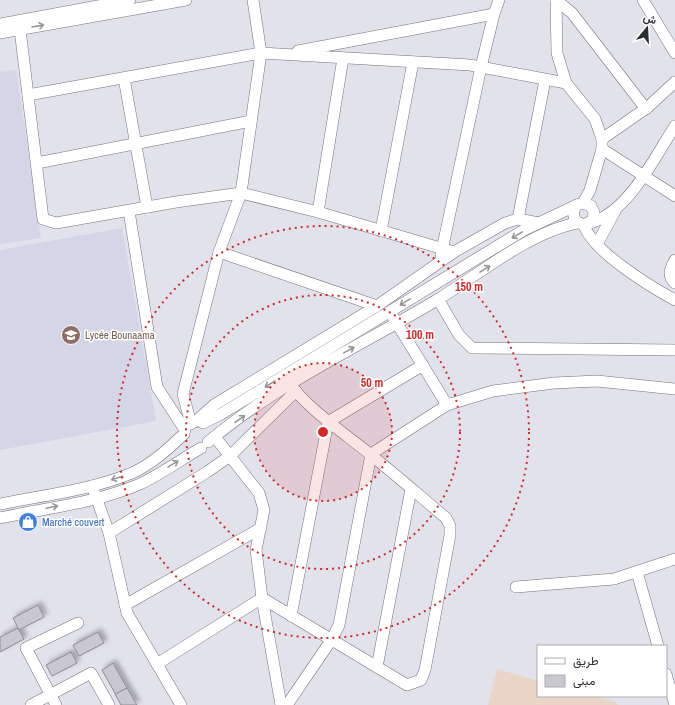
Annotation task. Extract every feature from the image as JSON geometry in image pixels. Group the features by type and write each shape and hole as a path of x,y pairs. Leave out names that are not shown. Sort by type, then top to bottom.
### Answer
{"street":[{"path":"0,33 89,3 130,0"},
{"path":"0,24 20,25 186,0"},
{"path":"191,427 184,394 219,252 241,194 261,53 253,0"},
{"path":"449,251 481,67 499,0"},
{"path":"556,0 557,53 566,83 595,119 602,144 585,205 572,214 584,224 588,234 597,244 639,278 675,300"},
{"path":"556,0 572,13 646,109"},
{"path":"643,0 672,40 675,53"},
{"path":"281,54 494,14"},
{"path":"20,25 44,219 56,223 148,207 241,194 318,212 449,251"},
{"path":"28,95 261,53 481,67 566,83"},
{"path":"318,212 343,58"},
{"path":"381,231 413,62"},
{"path":"124,78 148,207"},
{"path":"518,219 545,80"},
{"path":"602,144 646,109 675,82"},
{"path":"37,163 251,122"},
{"path":"208,442 193,448 189,446 184,438 191,427 290,383 438,299 540,235 558,227 584,224 604,218 627,200 675,126"},
{"path":"602,144 675,196"},
{"path":"584,224 594,217 585,205"},
{"path":"0,518 96,498 142,483 208,442 389,312 539,223 585,205 616,209"},
{"path":"597,244 616,209"},
{"path":"129,211 158,387 191,427 209,430 210,434 208,442"},
{"path":"0,504 92,486 132,472 153,461 214,405 377,306 438,263 449,251 505,223 518,219 539,223"},
{"path":"219,252 377,306"},
{"path":"675,260 669,273 671,280 675,283"},
{"path":"438,299 459,335 472,348 675,350"},
{"path":"389,312 447,405"},
{"path":"291,616 328,422 423,365"},
{"path":"287,705 332,639 339,625 371,454 447,405 493,391 554,383 597,381 675,389"},
{"path":"262,598 407,685 421,680 425,670 450,535 450,526 446,518 411,488 371,454 328,422 290,383"},
{"path":"109,533 230,456 290,383"},
{"path":"208,442 230,456 259,493 264,510 256,550 262,598 281,705"},
{"path":"92,486 109,533 127,613 181,705"},
{"path":"376,667 411,488"},
{"path":"125,605 261,528"},
{"path":"516,587 614,579 675,560"},
{"path":"637,572 658,645"},
{"path":"157,664 262,598"},
{"path":"56,705 26,648 78,622"},
{"path":"31,705 92,673 109,705"},
{"path":"667,677 675,705"}],"shaded area":[{"path":"16,70 41,238 0,244 0,72"},
{"name":"Lycée Bounaama","path":"122,228 156,421 0,450 0,250"},
{"path":"497,669 537,681 537,697 597,697 616,702 618,705 488,705"}],"building":[{"path":"38,605 44,617 19,630 13,618"},
{"path":"18,628 24,639 0,652 0,637"},
{"path":"98,632 104,643 79,656 73,645"},
{"path":"71,652 77,663 52,676 46,665"},
{"path":"113,663 127,688 116,695 102,670"},
{"path":"127,688 137,705 121,705 115,694"}],"place":[{"name":"Lycée Bounaama","path":"71,335"},
{"name":"Marché couvert","path":"28,522"}]}
